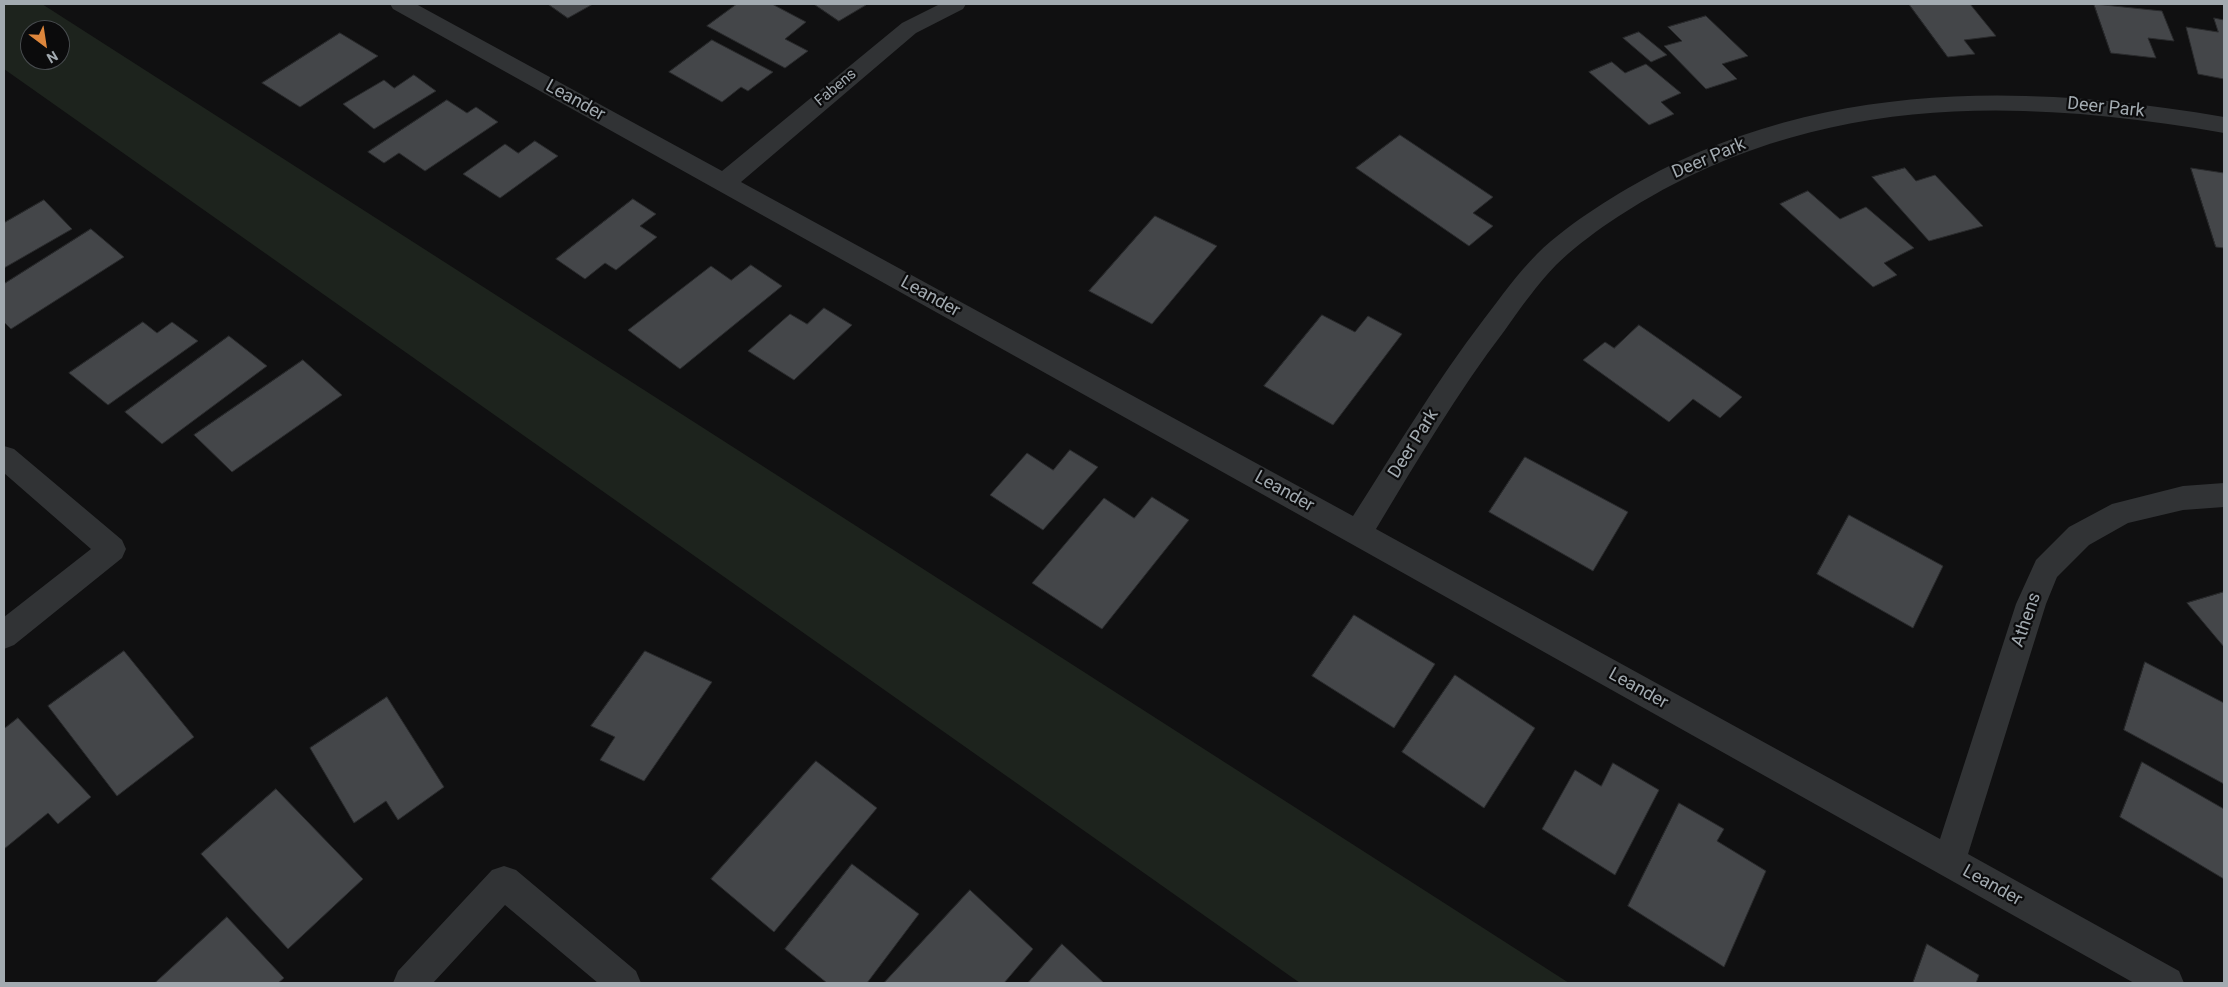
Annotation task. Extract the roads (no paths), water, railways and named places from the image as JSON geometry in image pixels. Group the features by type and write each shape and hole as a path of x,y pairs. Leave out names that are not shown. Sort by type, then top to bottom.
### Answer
{"street":[{"name":"Fabens","path":"724,183 909,28 956,4"},
{"name":"Leander","path":"409,6 724,183 2167,983"},
{"name":"Deer Park","path":"1358,533 1471,354 1512,301 1554,253 1629,197 1683,168 1741,144 1803,126 1887,110 1970,102 2039,102 2101,106 2183,117 2224,125"},
{"path":"4,458 112,549 4,635"},
{"name":"Athens","path":"1949,862 2031,604 2046,569 2079,536 2122,512 2183,498 2224,495"},
{"path":"410,983 504,882 624,983"}]}
